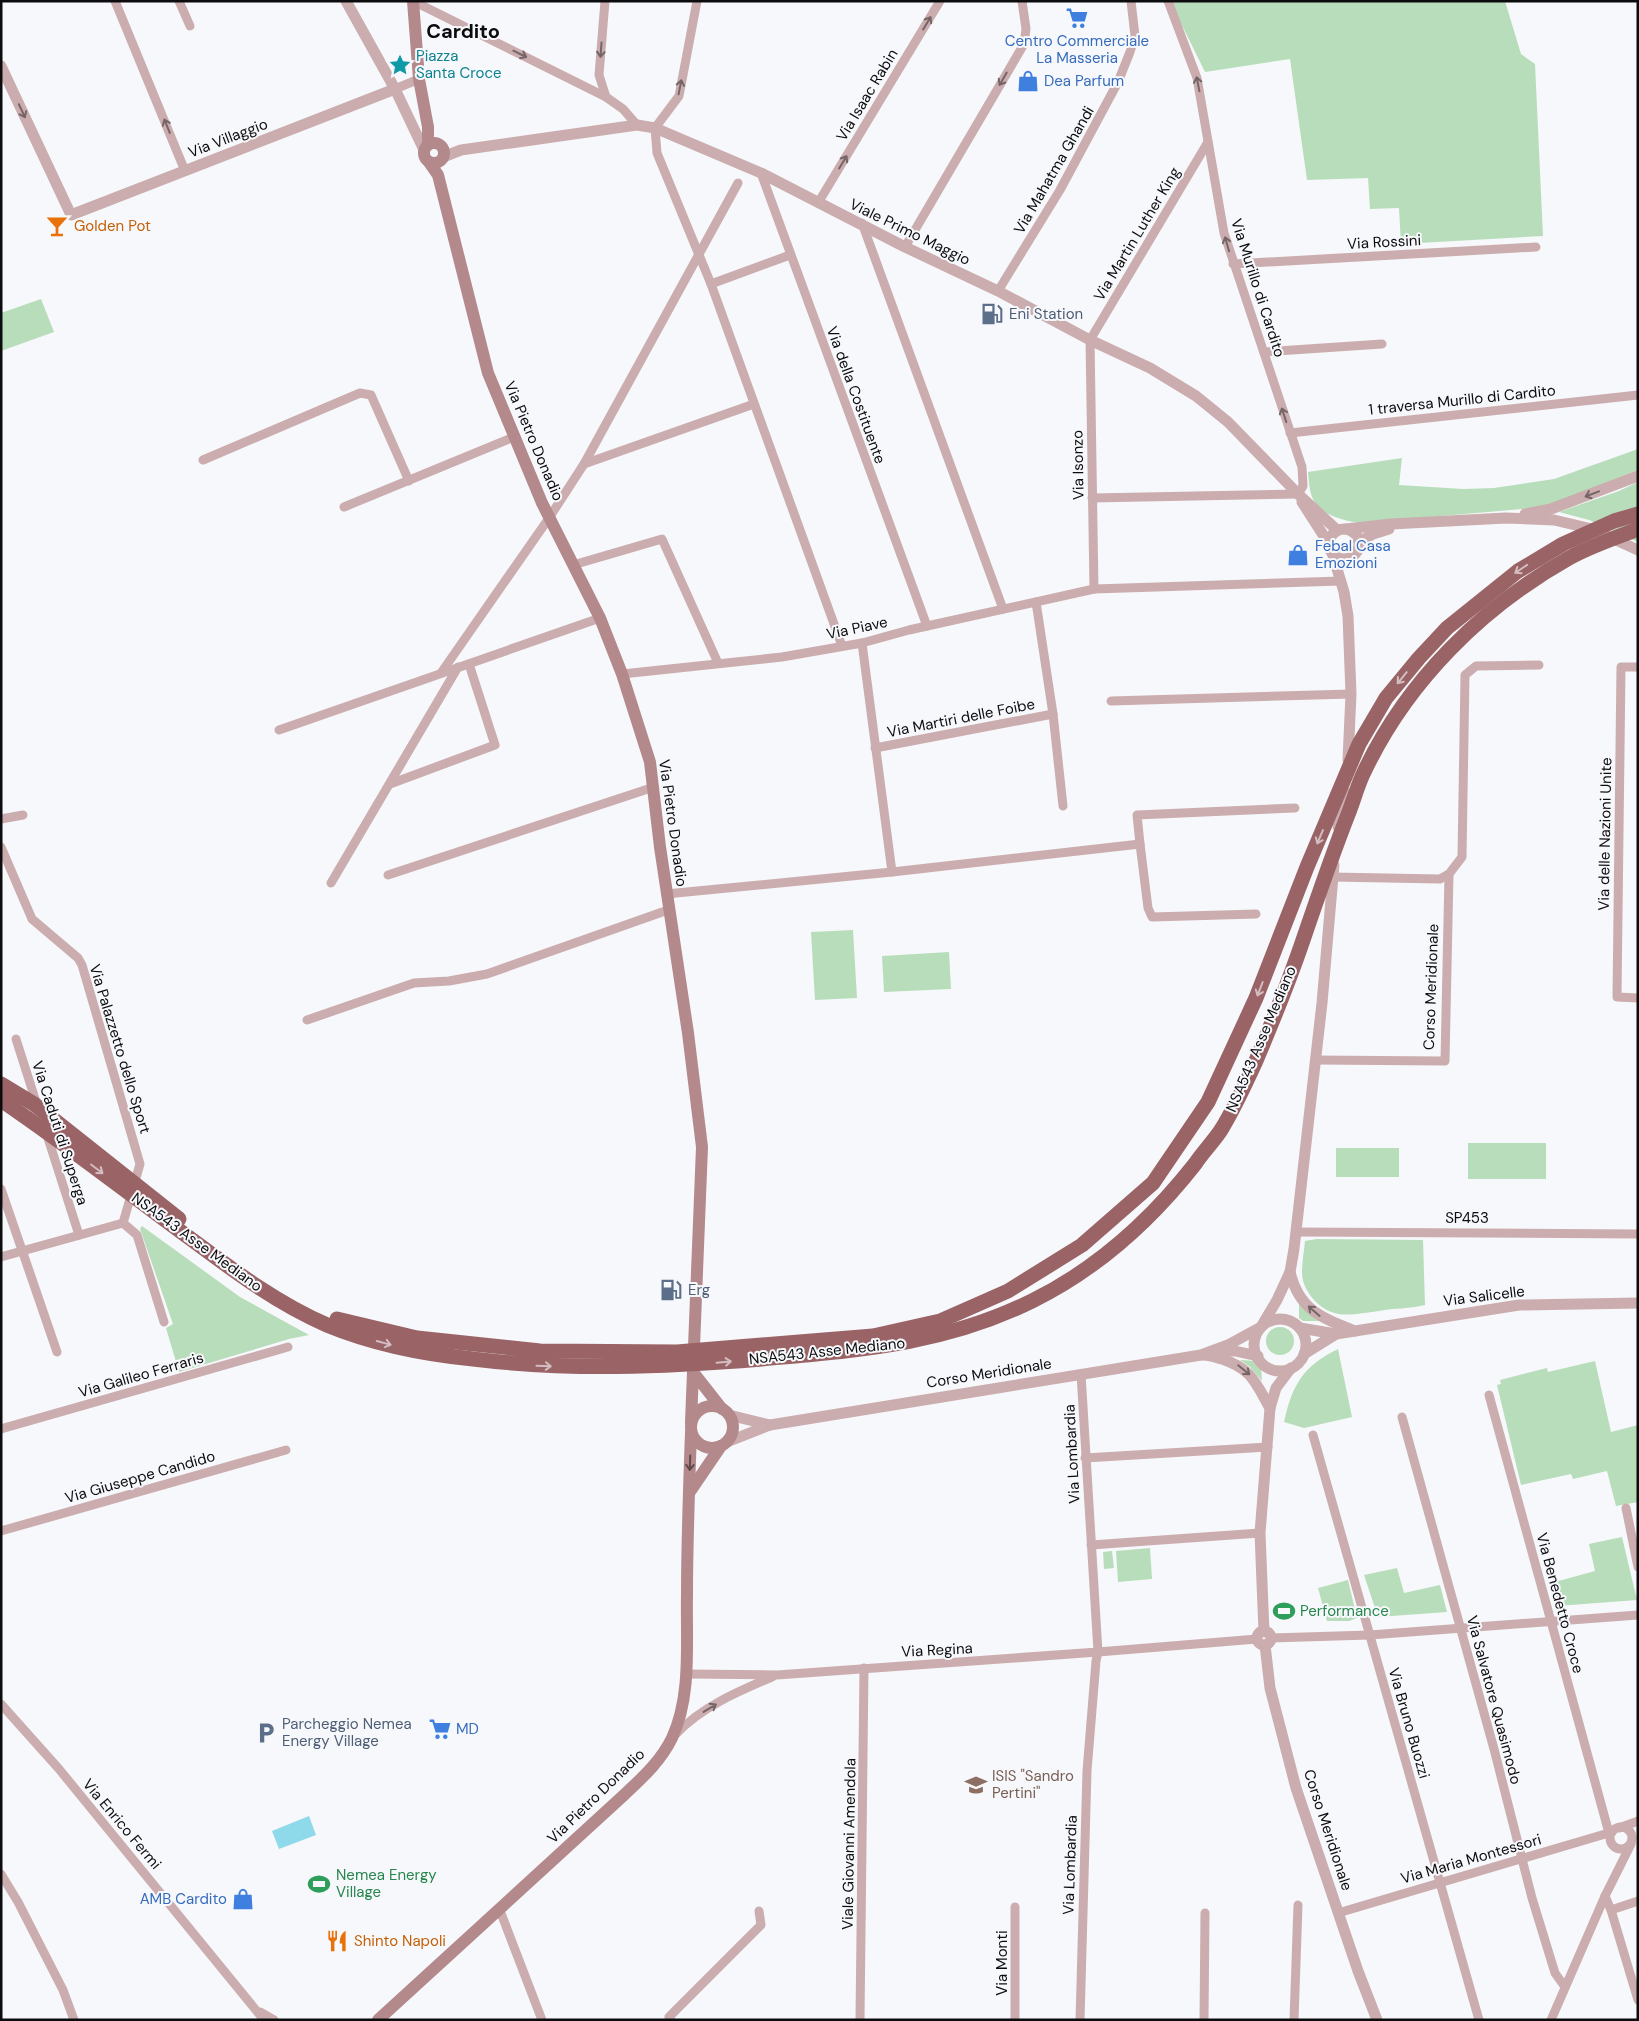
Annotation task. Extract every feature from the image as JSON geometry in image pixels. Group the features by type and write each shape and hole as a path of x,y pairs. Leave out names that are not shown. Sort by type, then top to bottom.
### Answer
{"highway":[{"name":"NSA543 Asse Mediano","path":"1,1084 34,1104 252,1277 342,1321 417,1338 540,1351 677,1352 873,1336 940,1321 1008,1291 1082,1245 1154,1183 1208,1102 1256,998 1307,868 1359,744 1386,698 1418,658 1447,628 1518,571 1563,544 1614,521 1638,514"},
{"name":"NSA543 Asse Mediano","path":"1,1100 43,1128 250,1283 322,1323 351,1334 424,1354 527,1366 601,1368 674,1366 872,1349 932,1338 966,1328 1033,1301 1068,1280 1102,1257 1138,1228 1174,1190 1221,1129 1246,1083 1282,1001 1334,851 1364,772 1394,719 1416,687 1442,656 1470,630 1529,583 1573,555 1638,529"}],"main road":[{"name":"Via Pietro Donadio","path":"378,2020 655,1765 672,1738 682,1708 686,1674 691,1427 702,1147 688,1033 668,910 650,762 622,674 600,618 549,518 488,373 438,175 435,152 428,127 419,79 413,1"},
{"path":"689,1493 733,1429 726,1412 693,1372"},
{"path":"724,1444 715,1448 703,1446 694,1438 691,1427 694,1416 704,1408 710,1406 726,1412"}],"street":[{"path":"116,1 185,171"},
{"path":"180,1 190,26"},
{"path":"346,1 395,89 435,152"},
{"path":"413,1 606,97 623,109 637,125"},
{"path":"604,1 599,74 606,97"},
{"path":"697,1 679,96 655,128 657,153 711,284 842,646"},
{"name":"Via Isaac Rabin","path":"818,203 940,1"},
{"path":"905,247 1024,44 1026,29 1022,1"},
{"name":"Via Mahatma Ghandi","path":"998,291 1060,190 1118,82 1135,36 1132,1"},
{"name":"Via Murillo di Cardito","path":"1168,1 1197,78 1224,233 1303,473 1303,486 1298,494"},
{"name":"Via Villaggio","path":"1,66 71,215 395,89"},
{"path":"395,89 419,79"},
{"name":"Viale Primo Maggio","path":"435,152 637,125 655,128 761,173 905,247 998,291 1090,340 1150,368 1196,396 1228,422 1298,494 1342,530"},
{"name":"Via Martin Luther King","path":"1090,340 1208,142"},
{"name":"Via della Costituente","path":"761,173 927,626"},
{"path":"441,673 549,518 584,464 738,183"},
{"path":"862,224 1003,609"},
{"name":"Via Rossini","path":"1233,264 1536,247"},
{"path":"711,284 790,255"},
{"name":"Via Isonzo","path":"1090,340 1094,589"},
{"path":"1264,352 1382,344"},
{"path":"203,460 360,394 371,395 409,480"},
{"name":"1 traversa Murillo di Cardito","path":"1290,433 1638,395"},
{"path":"584,464 754,404"},
{"path":"344,507 514,437"},
{"path":"1506,518 1551,509 1638,476"},
{"path":"1092,498 1298,494"},
{"name":"Viale Primo Maggio","path":"1298,494 1330,548"},
{"path":"1206,1353 1228,1345 1261,1328 1273,1320 1280,1319 1294,1323 1300,1328 1306,1340 1304,1354 1301,1360 1291,1368 1274,1370 1266,1366 1258,1356 1254,1344 1256,1335 1261,1328 1277,1300 1290,1272 1315,1060 1332,878 1350,752 1352,694 1348,616 1341,581 1330,548 1331,536 1342,530 1416,524 1506,518 1554,520 1592,529 1638,550"},
{"path":"1359,542 1387,529 1416,524"},
{"path":"1341,581 1354,554 1359,548 1359,542 1355,533 1342,530"},
{"path":"574,565 662,539 718,663"},
{"path":"1330,548 1335,556 1345,558 1354,554"},
{"name":"Via Piave","path":"622,674 782,657 862,643 927,626 1094,589 1341,581"},
{"path":"1036,602 1053,714 1063,806"},
{"path":"279,730 600,618"},
{"path":"862,643 892,872"},
{"path":"390,784 495,745 469,664"},
{"path":"1332,878 1440,879 1449,874 1462,857 1465,675 1476,666 1539,665"},
{"path":"331,883 458,667"},
{"name":"Via delle Nazioni Unite","path":"1638,667 1621,667 1617,997 1638,998"},
{"path":"1111,701 1352,694"},
{"name":"Via Martiri delle Foibe","path":"875,748 1053,714"},
{"path":"388,875 654,787"},
{"path":"1256,914 1152,917 1148,908 1137,815 1295,808"},
{"path":"1,818 23,815"},
{"path":"666,894 892,872 1140,844"},
{"name":"Via Palazzetto dello Sport","path":"1,847 32,919 78,958 87,975 140,1164 123,1223"},
{"name":"Corso Meridionale","path":"1315,1060 1445,1061 1449,874"},
{"path":"307,1020 414,983 449,981 488,974 668,910"},
{"name":"Via Caduti di Superga","path":"16,1039 79,1235"},
{"path":"1,1189 24,1251 57,1352"},
{"path":"1,1257 123,1223 137,1235 164,1322"},
{"name":"SP453","path":"1296,1232 1638,1234"},
{"path":"1290,1272 1293,1286 1310,1310 1323,1319 1355,1331"},
{"name":"Via Salicelle","path":"1336,1334 1519,1305 1638,1303"},
{"path":"1300,1328 1336,1334"},
{"path":"1304,1354 1336,1334"},
{"name":"Via Galileo Ferraris","path":"1,1429 288,1347"},
{"path":"1206,1353 1236,1351 1258,1356"},
{"path":"1206,1353 1245,1369 1252,1377 1270,1408"},
{"name":"Corso Meridionale","path":"770,1425 1206,1353"},
{"name":"Corso Meridionale","path":"1291,1368 1276,1388 1270,1408 1260,1533 1264,1638 1270,1688 1296,1788 1338,1914 1377,2020"},
{"name":"Via Lombardia","path":"1080,2020 1088,1771 1098,1652 1081,1374"},
{"name":"Via Benedetto Croce","path":"1488,1395 1605,1818 1613,1831"},
{"path":"726,1412 770,1425"},
{"name":"Via Salvatore Quasimodo","path":"1402,1417 1532,1898 1555,1973 1565,1987"},
{"path":"724,1444 770,1425"},
{"name":"Via Bruno Buozzi","path":"1313,1435 1479,2020"},
{"path":"1085,1458 1268,1447"},
{"name":"Via Giuseppe Candido","path":"1,1531 286,1450"},
{"path":"1626,1508 1638,1567"},
{"path":"1090,1545 1260,1533"},
{"path":"1098,1652 1264,1638 1370,1635 1638,1615"},
{"name":"Via Regina","path":"686,1674 776,1675 1098,1652"},
{"name":"Viale Giovanni Amendola","path":"860,2020 864,1668"},
{"name":"Via Regina","path":"672,1738 686,1723 709,1709 745,1688 776,1675"},
{"name":"Via Enrico Fermi","path":"1,1704 65,1777 264,2020"},
{"name":"Via Maria Montessori","path":"1338,1914 1613,1831 1638,1821"},
{"path":"1551,2020 1615,1874 1638,1829"},
{"path":"1615,1874 1616,1854 1610,1838 1613,1831 1628,1830 1631,1842"},
{"path":"1612,1845 1622,1849 1631,1842"},
{"path":"1,1874 18,1902 58,1981 74,2020"},
{"path":"1605,1896 1638,1998"},
{"path":"1611,1910 1638,1901"},
{"path":"1294,2020 1298,1905"},
{"name":"Via Monti","path":"1015,1907 1015,2020"},
{"path":"499,1908 542,2020"},
{"path":"671,2020 669,2017 761,1925 759,1911"},
{"path":"1204,2020 1205,1913"},
{"name":"Via Enrico Fermi","path":"257,2011 274,2020"}],"green space":[{"path":"1170,1 1505,1 1521,54 1535,64 1543,236 1401,244 1399,208 1370,209 1368,178 1307,180 1290,59 1205,72"},
{"path":"41,299 54,332 1,351 1,313"},
{"path":"1638,449 1638,470 1552,504 1522,509 1362,523 1334,517 1321,509 1316,505 1309,486 1308,472 1402,458 1399,485 1463,489 1494,488 1554,479"},
{"path":"1638,482 1638,542 1589,520 1559,512 1619,491"},
{"path":"853,930 857,998 815,1000 811,932"},
{"path":"949,952 951,989 884,992 882,956"},
{"path":"1468,1143 1546,1143 1546,1179 1468,1179"},
{"path":"1336,1148 1399,1148 1399,1177 1336,1177"},
{"path":"142,1226 240,1297 309,1335 289,1339 179,1372 166,1328 173,1324 140,1229"},
{"path":"1317,1239 1423,1240 1425,1305 1352,1314 1336,1314 1321,1307 1309,1294 1302,1276 1305,1241"},
{"path":"1299,1301 1320,1321 1303,1321 1299,1318"},
{"path":"1280,1327 1290,1331 1294,1341 1290,1351 1280,1355 1270,1351 1266,1341 1270,1331"},
{"path":"1338,1349 1352,1417 1304,1428 1284,1422 1291,1397 1301,1378 1316,1362"},
{"path":"1240,1360 1257,1361 1261,1365 1262,1381 1250,1367"},
{"path":"1595,1361 1611,1432 1638,1425 1638,1502 1616,1506 1607,1471 1573,1479 1571,1474 1521,1485 1497,1385 1501,1384 1500,1380 1547,1368 1548,1372"},
{"path":"1622,1537 1637,1600 1557,1606 1551,1583 1595,1571 1589,1544"},
{"path":"1150,1548 1152,1579 1118,1582 1116,1551"},
{"path":"1112,1551 1114,1568 1104,1569 1103,1552"},
{"path":"1397,1568 1404,1593 1440,1585 1447,1612 1378,1617 1364,1575"},
{"path":"1348,1580 1357,1618 1349,1621 1327,1621 1318,1588"}],"water":[{"path":"309,1816 316,1835 279,1849 272,1831"}],"place":[{"name":"Centro Commerciale La Masseria","path":"1077,18"},
{"name":"Piazza Santa Croce","path":"400,65"},
{"name":"Dea Parfum","path":"1028,81"},
{"name":"Golden Pot","path":"57,226"},
{"name":"Eni Station","path":"992,314"},
{"name":"Febal Casa Emozioni","path":"1298,555"},
{"name":"Erg","path":"671,1290"},
{"name":"Performance","path":"1284,1611"},
{"name":"MD","path":"440,1729"},
{"name":"Parcheggio Nemea Energy Village","path":"266,1733"},
{"name":"ISIS \"Sandro Pertini\"","path":"976,1785"},
{"name":"Nemea Energy Village","path":"319,1884"},
{"name":"AMB Cardito","path":"243,1899"},
{"name":"Shinto Napoli","path":"337,1941"}],"district":[{"name":"Cardito","path":"463,31"}]}
